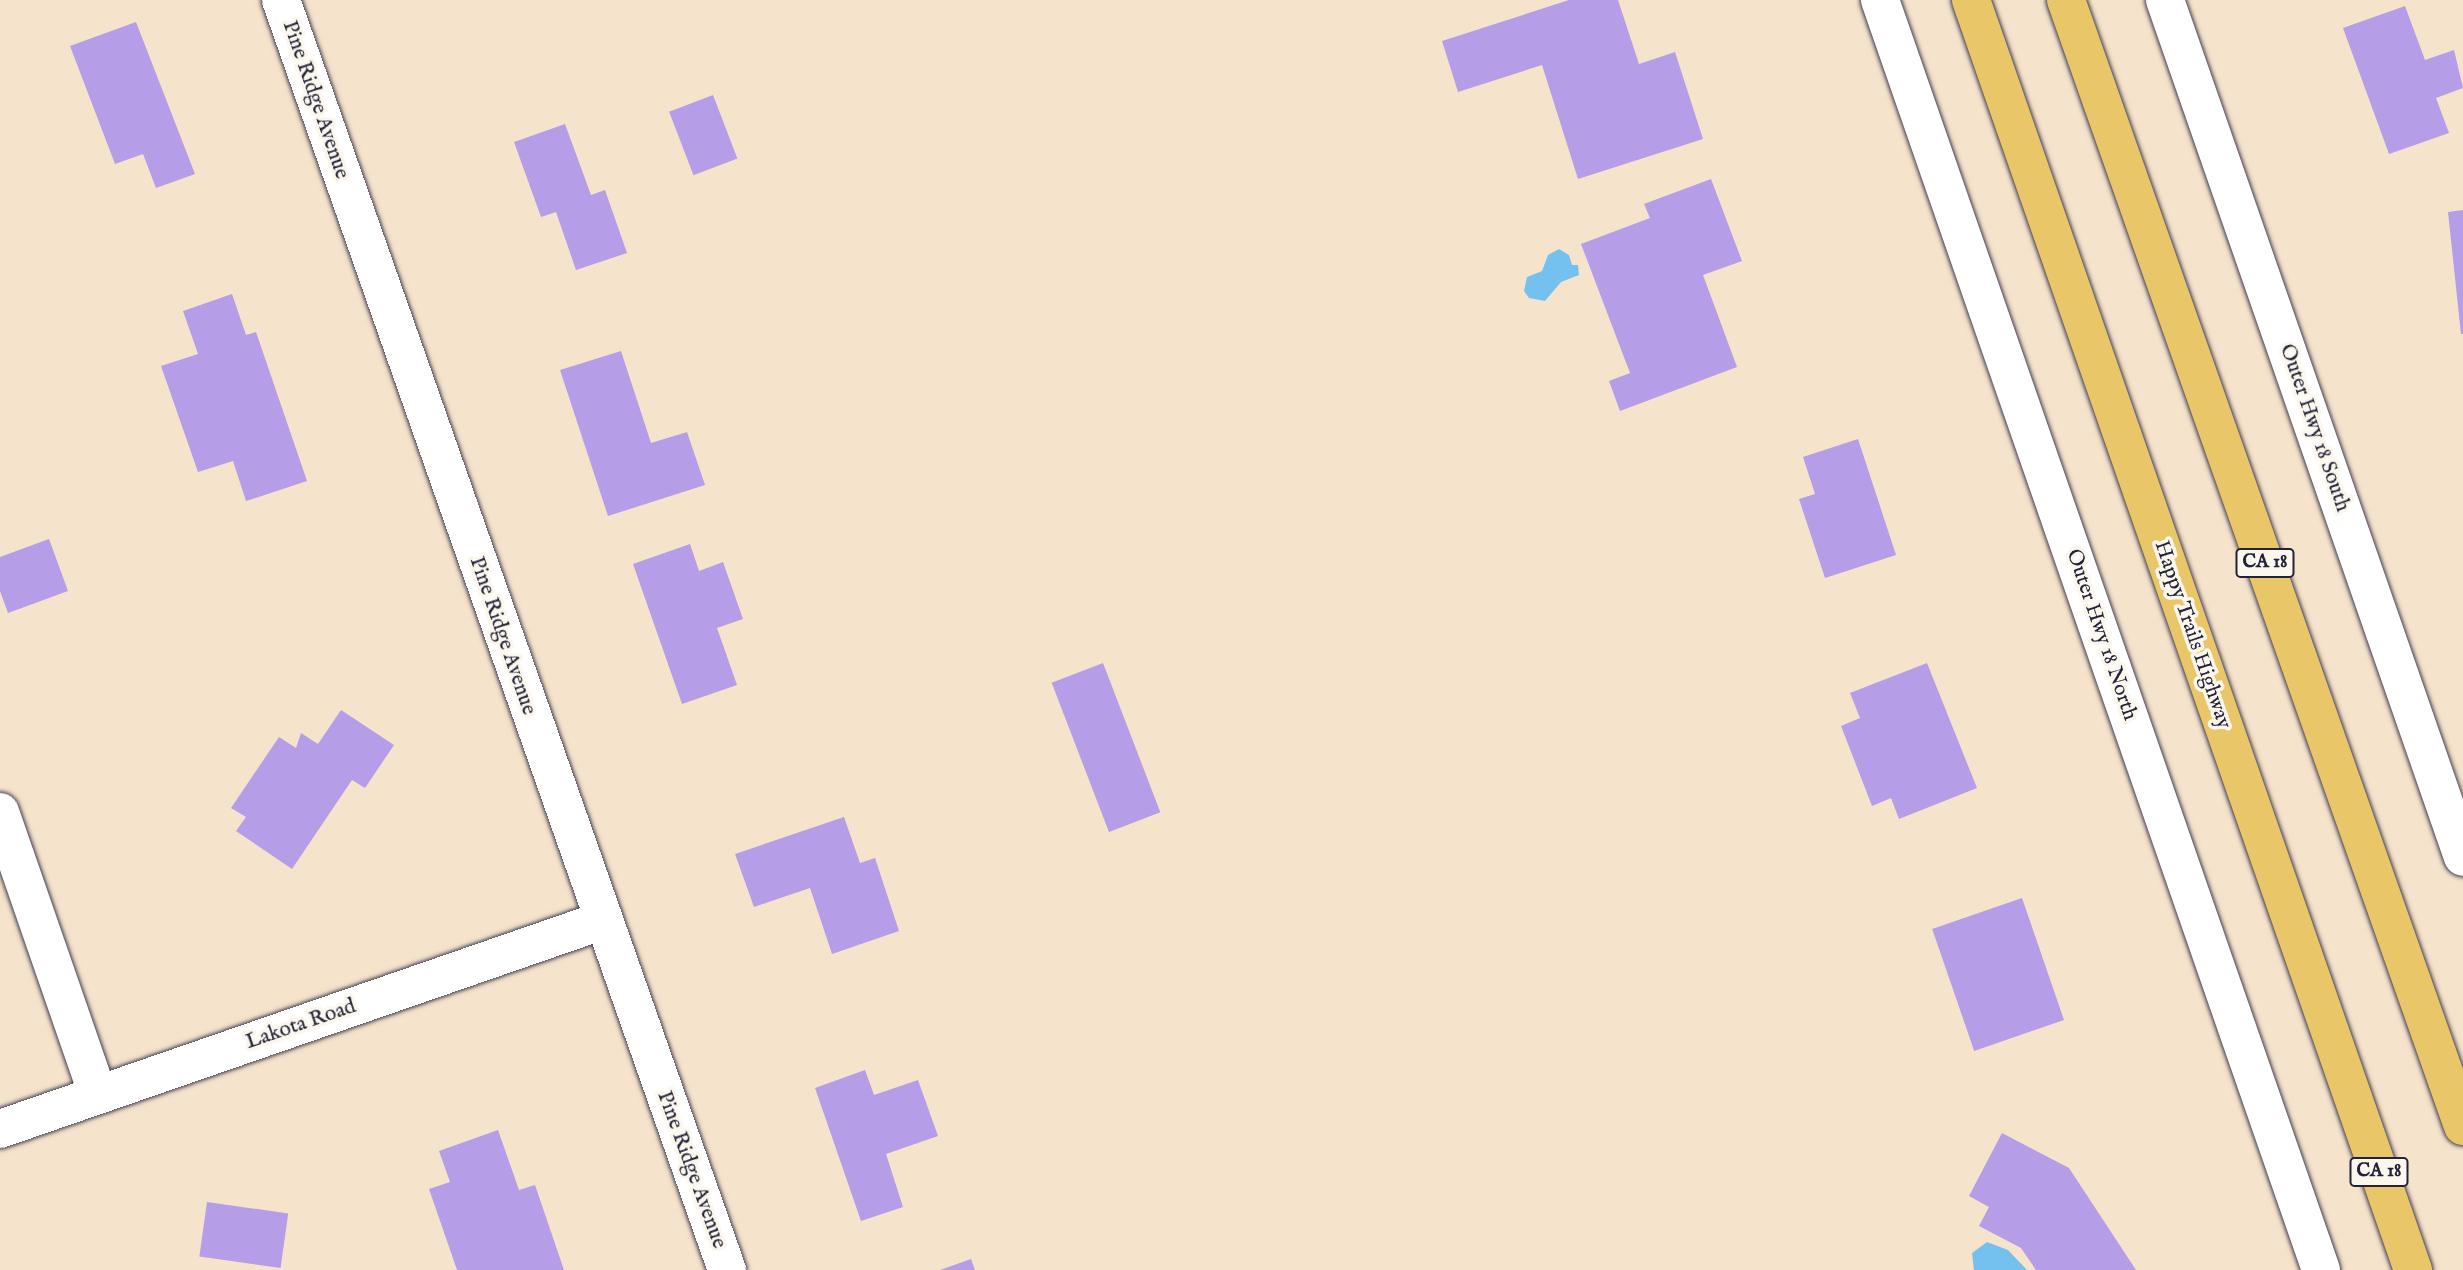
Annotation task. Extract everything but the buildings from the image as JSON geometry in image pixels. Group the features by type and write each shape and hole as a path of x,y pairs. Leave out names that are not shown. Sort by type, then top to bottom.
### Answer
{"main road":[{"name":"Happy Trails Highway","path":"1971,0 2413,1270"},
{"name":"CA 18","path":"2066,0 2463,1126"}],"street":[{"name":"Pine Ridge Avenue","path":"281,0 601,921 727,1270"},
{"name":"Outer Hwy 18 North","path":"1880,0 2321,1270"},
{"name":"Outer Hwy 18 South","path":"2165,0 2463,856"},
{"path":"0,812 98,1095"},
{"name":"Lakota Road","path":"0,1129 601,921"}],"water":[{"path":"1559,249 1569,255 1572,265 1578,265 1579,275 1561,282 1545,301 1529,298 1524,291 1527,277 1542,271 1548,255"},
{"path":"1987,1242 2008,1250 2027,1270 1974,1270 1972,1253"}]}
